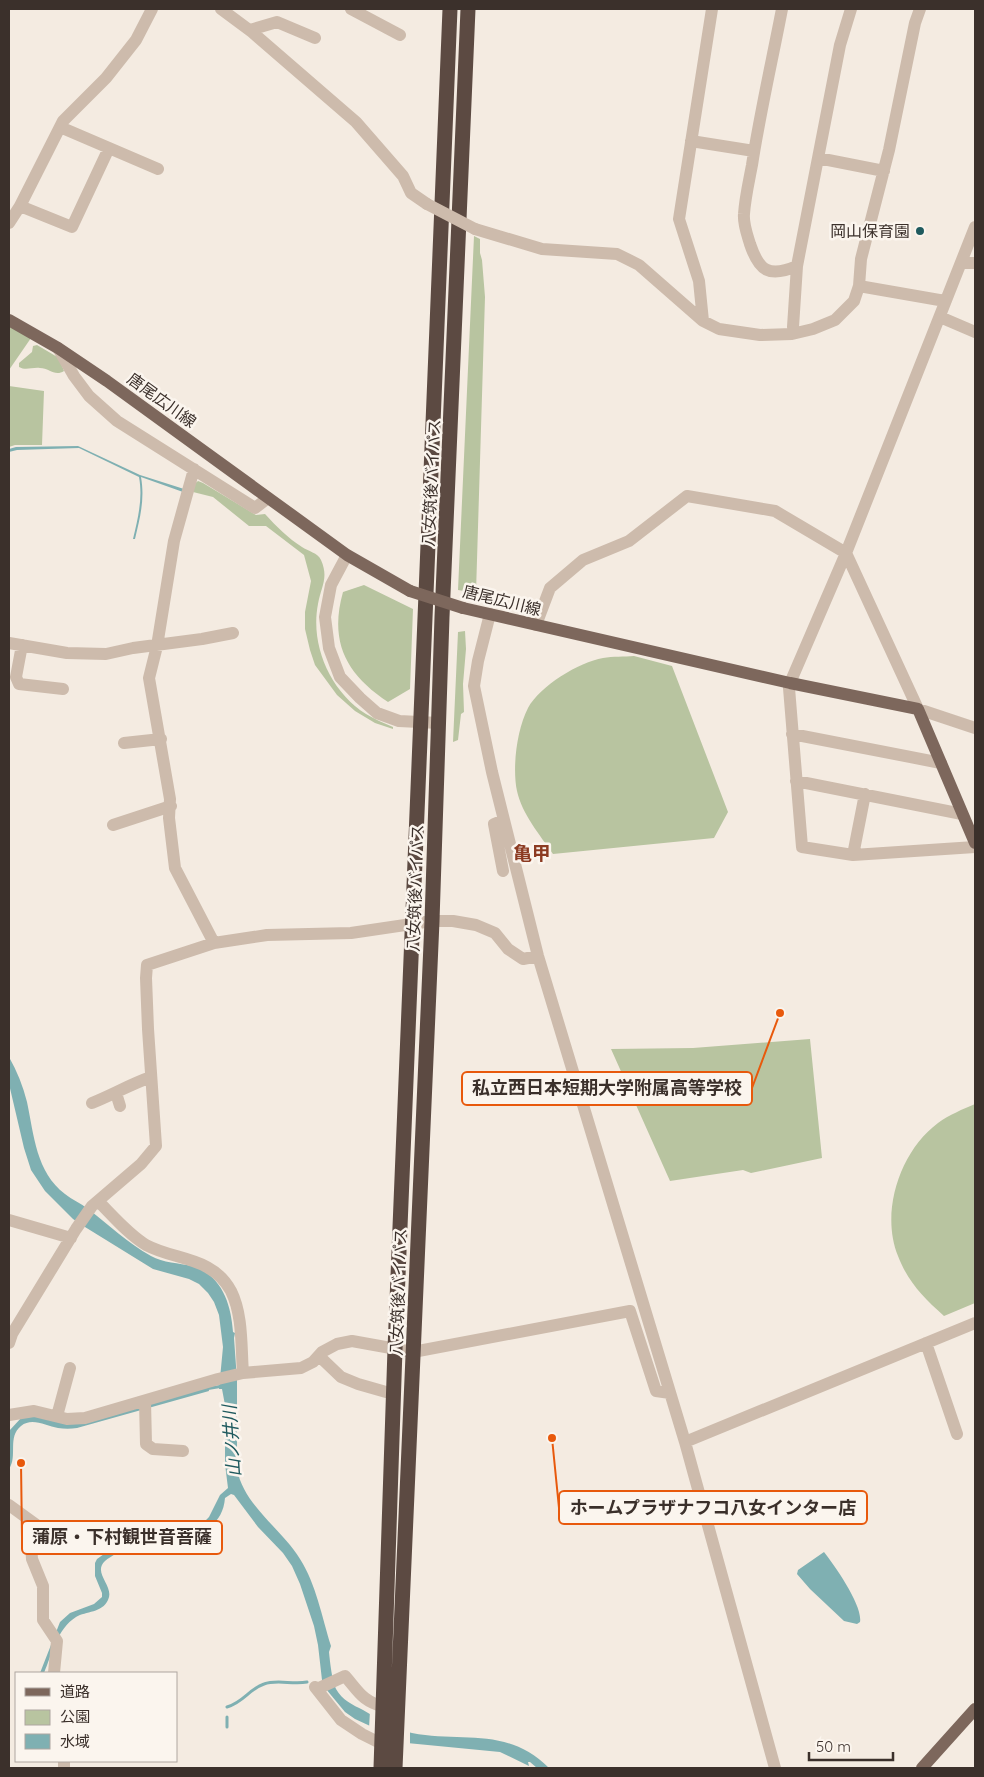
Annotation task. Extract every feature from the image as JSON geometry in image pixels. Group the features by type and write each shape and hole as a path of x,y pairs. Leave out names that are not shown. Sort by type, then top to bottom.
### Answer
{"highway":[{"name":"八女筑後バイパス","path":"395,1768 387,1742 384,1710 395,1349 450,9"},
{"name":"八女筑後バイパス","path":"381,1768 387,1742 398,1720 468,9"}],"main road":[{"name":"唐尾広川線","path":"9,320 58,348 107,380 347,555 410,591 463,608 536,625 790,683 918,709"},
{"path":"918,709 975,845"},
{"path":"922,1768 975,1709"}],"street":[{"path":"9,223 15,207 63,121 106,78 136,40 152,9"},
{"path":"221,9 250,30 356,122 402,176 411,193 427,204 475,229 542,249 617,254 639,265 703,321 719,329 760,335 792,334 813,329 835,320 854,301 859,286 861,260 884,171 915,23 920,9"},
{"path":"350,9 400,36"},
{"path":"703,321 698,282 679,219 712,9"},
{"path":"782,9 754,151 744,215 746,232 759,266 776,272 797,266"},
{"path":"793,327 797,266 840,45 851,9"},
{"path":"250,30 277,22 315,38"},
{"path":"60,127 158,170"},
{"path":"691,141 754,151"},
{"path":"15,207 72,227 108,148"},
{"path":"818,158 884,171"},
{"path":"975,227 846,553 788,688 802,847 853,855 975,845"},
{"path":"961,263 975,263"},
{"path":"859,286 945,301"},
{"path":"940,317 975,332"},
{"path":"58,348 74,376 89,396 117,421 255,508 268,498"},
{"path":"194,470 174,541 157,646 149,678 171,806 169,818 175,868 214,943"},
{"path":"536,625 550,588 583,560 629,541 687,496 775,512 846,553 918,709 975,728"},
{"path":"347,555 331,585 325,617 328,648 340,677 360,698 378,712 399,721 439,723"},
{"path":"490,614 478,661 474,686 504,820 538,956 685,1442 775,1768"},
{"path":"9,643 67,653 106,654 133,648 157,646 233,633"},
{"path":"22,645 16,677 19,684 63,689"},
{"path":"792,734 941,763"},
{"path":"124,743 160,739"},
{"path":"796,781 962,814"},
{"path":"853,855 865,794"},
{"path":"113,825 171,806"},
{"path":"502,871 494,824 504,820"},
{"path":"9,1344 12,1334 78,1226 95,1204 141,1164 156,1146 146,978 147,965 214,943 268,935 351,932 432,921 476,925 495,933 508,949 523,959 538,956"},
{"path":"92,1103 116,1093 135,1082 151,1077"},
{"path":"116,1093 120,1106"},
{"path":"95,1204 144,1243 171,1255 200,1262 221,1277 230,1290 236,1304 242,1374"},
{"path":"9,1220 71,1238"},
{"path":"9,1415 34,1411 67,1419 85,1418 146,1405 218,1379 242,1374 301,1368 313,1362 337,1344 352,1341 413,1352 630,1311 656,1392 670,1393"},
{"path":"685,1442 975,1323"},
{"path":"926,1343 956,1434"},
{"path":"320,1356 342,1377 386,1392"},
{"path":"57,1416 70,1368"},
{"path":"146,1405 146,1444 149,1447 183,1451"},
{"path":"9,1505 38,1526 31,1545 32,1559 43,1586 43,1620 55,1638 54,1672"},
{"path":"384,1710 365,1700 345,1676 317,1688 341,1720 362,1734 387,1742"}],"green space":[{"path":"474,236 480,239 485,297 476,593 458,590"},
{"path":"9,325 31,338 9,370"},
{"path":"37,345 59,358 64,371 55,373 43,368 24,369 19,367 19,363 32,352 33,346"},
{"path":"9,386 44,391 42,445 15,445 9,447"},
{"path":"198,481 256,515 265,514 292,540 320,558 324,572 324,582 316,620 320,651 326,666 342,693 353,704 369,716 393,727 393,729 375,723 355,711 337,695 315,665 305,629 305,612 311,581 304,555 266,526 249,526 213,497 193,492 192,486"},
{"path":"364,585 413,609 410,689 388,702 361,680 344,655 340,641 338,626 343,592"},
{"path":"465,631 464,712 461,714 458,740 453,742 458,632"},
{"path":"634,656 672,666 728,812 714,838 553,854 527,816 517,791 515,771 516,748 524,717 528,708 541,691 561,676 593,660"},
{"path":"810,1039 822,1158 751,1173 743,1170 670,1181 611,1049 693,1048"},
{"path":"975,1104 975,1303 944,1316 917,1289 906,1274 893,1239 891,1221 893,1202 897,1184 913,1149 942,1120"}],"water":[{"path":"78,446 140,475 184,489 183,492 141,477 142,493 139,524 135,539 133,539 140,500 139,477 79,448 17,450 9,452 9,449 16,447"},
{"name":"山ノ井川","path":"9,1057 25,1096 34,1140 42,1164 55,1185 143,1251 161,1260 192,1266 202,1270 218,1283 223,1292 230,1311 233,1332 235,1333 237,1469 241,1482 255,1506 292,1548 306,1569 318,1601 331,1646 329,1652 331,1671 338,1693 352,1704 399,1729 431,1736 484,1738 501,1741 517,1746 533,1755 549,1768 537,1768 528,1762 529,1766 500,1752 407,1743 355,1719 345,1712 326,1689 322,1680 314,1626 292,1566 283,1553 258,1527 234,1495 231,1494 225,1498 224,1506 218,1519 202,1531 159,1545 129,1548 105,1561 101,1570 109,1590 108,1600 102,1607 80,1615 69,1622 56,1642 44,1672 40,1672 60,1622 70,1613 94,1604 102,1597 95,1576 95,1563 97,1559 114,1547 127,1542 172,1535 200,1526 209,1517 220,1495 228,1488 225,1464 225,1405 222,1389 219,1389 223,1347 219,1315 214,1302 199,1284 189,1279 153,1269 73,1219 45,1191 31,1170 9,1084"},
{"path":"208,1386 209,1391 77,1428 60,1428 34,1422 25,1423 17,1430 14,1436 13,1458 9,1469 9,1431 22,1417 27,1415 62,1421"},
{"path":"824,1552 853,1597 860,1615 860,1622 857,1624 844,1621 797,1574 798,1570"}],"pier":[{"path":"370,1711 392,1724 410,1730 410,1746 369,1728"}],"waterway":[{"path":"205,1389 223,1386"},
{"path":"227,1707 238,1702 254,1689 264,1684 274,1682 307,1682"},
{"path":"227,1717 227,1727"}],"place":[{"name":"岡山保育園","path":"920,231"},
{"name":"私立西日本短期大学附属高等学校","path":"780,1013"},
{"name":"ホームプラザナフコ八女インター店","path":"552,1438"},
{"name":"蒲原・下村観世音菩薩","path":"21,1463"}],"district":[{"name":"亀甲","path":"532,853"}]}
